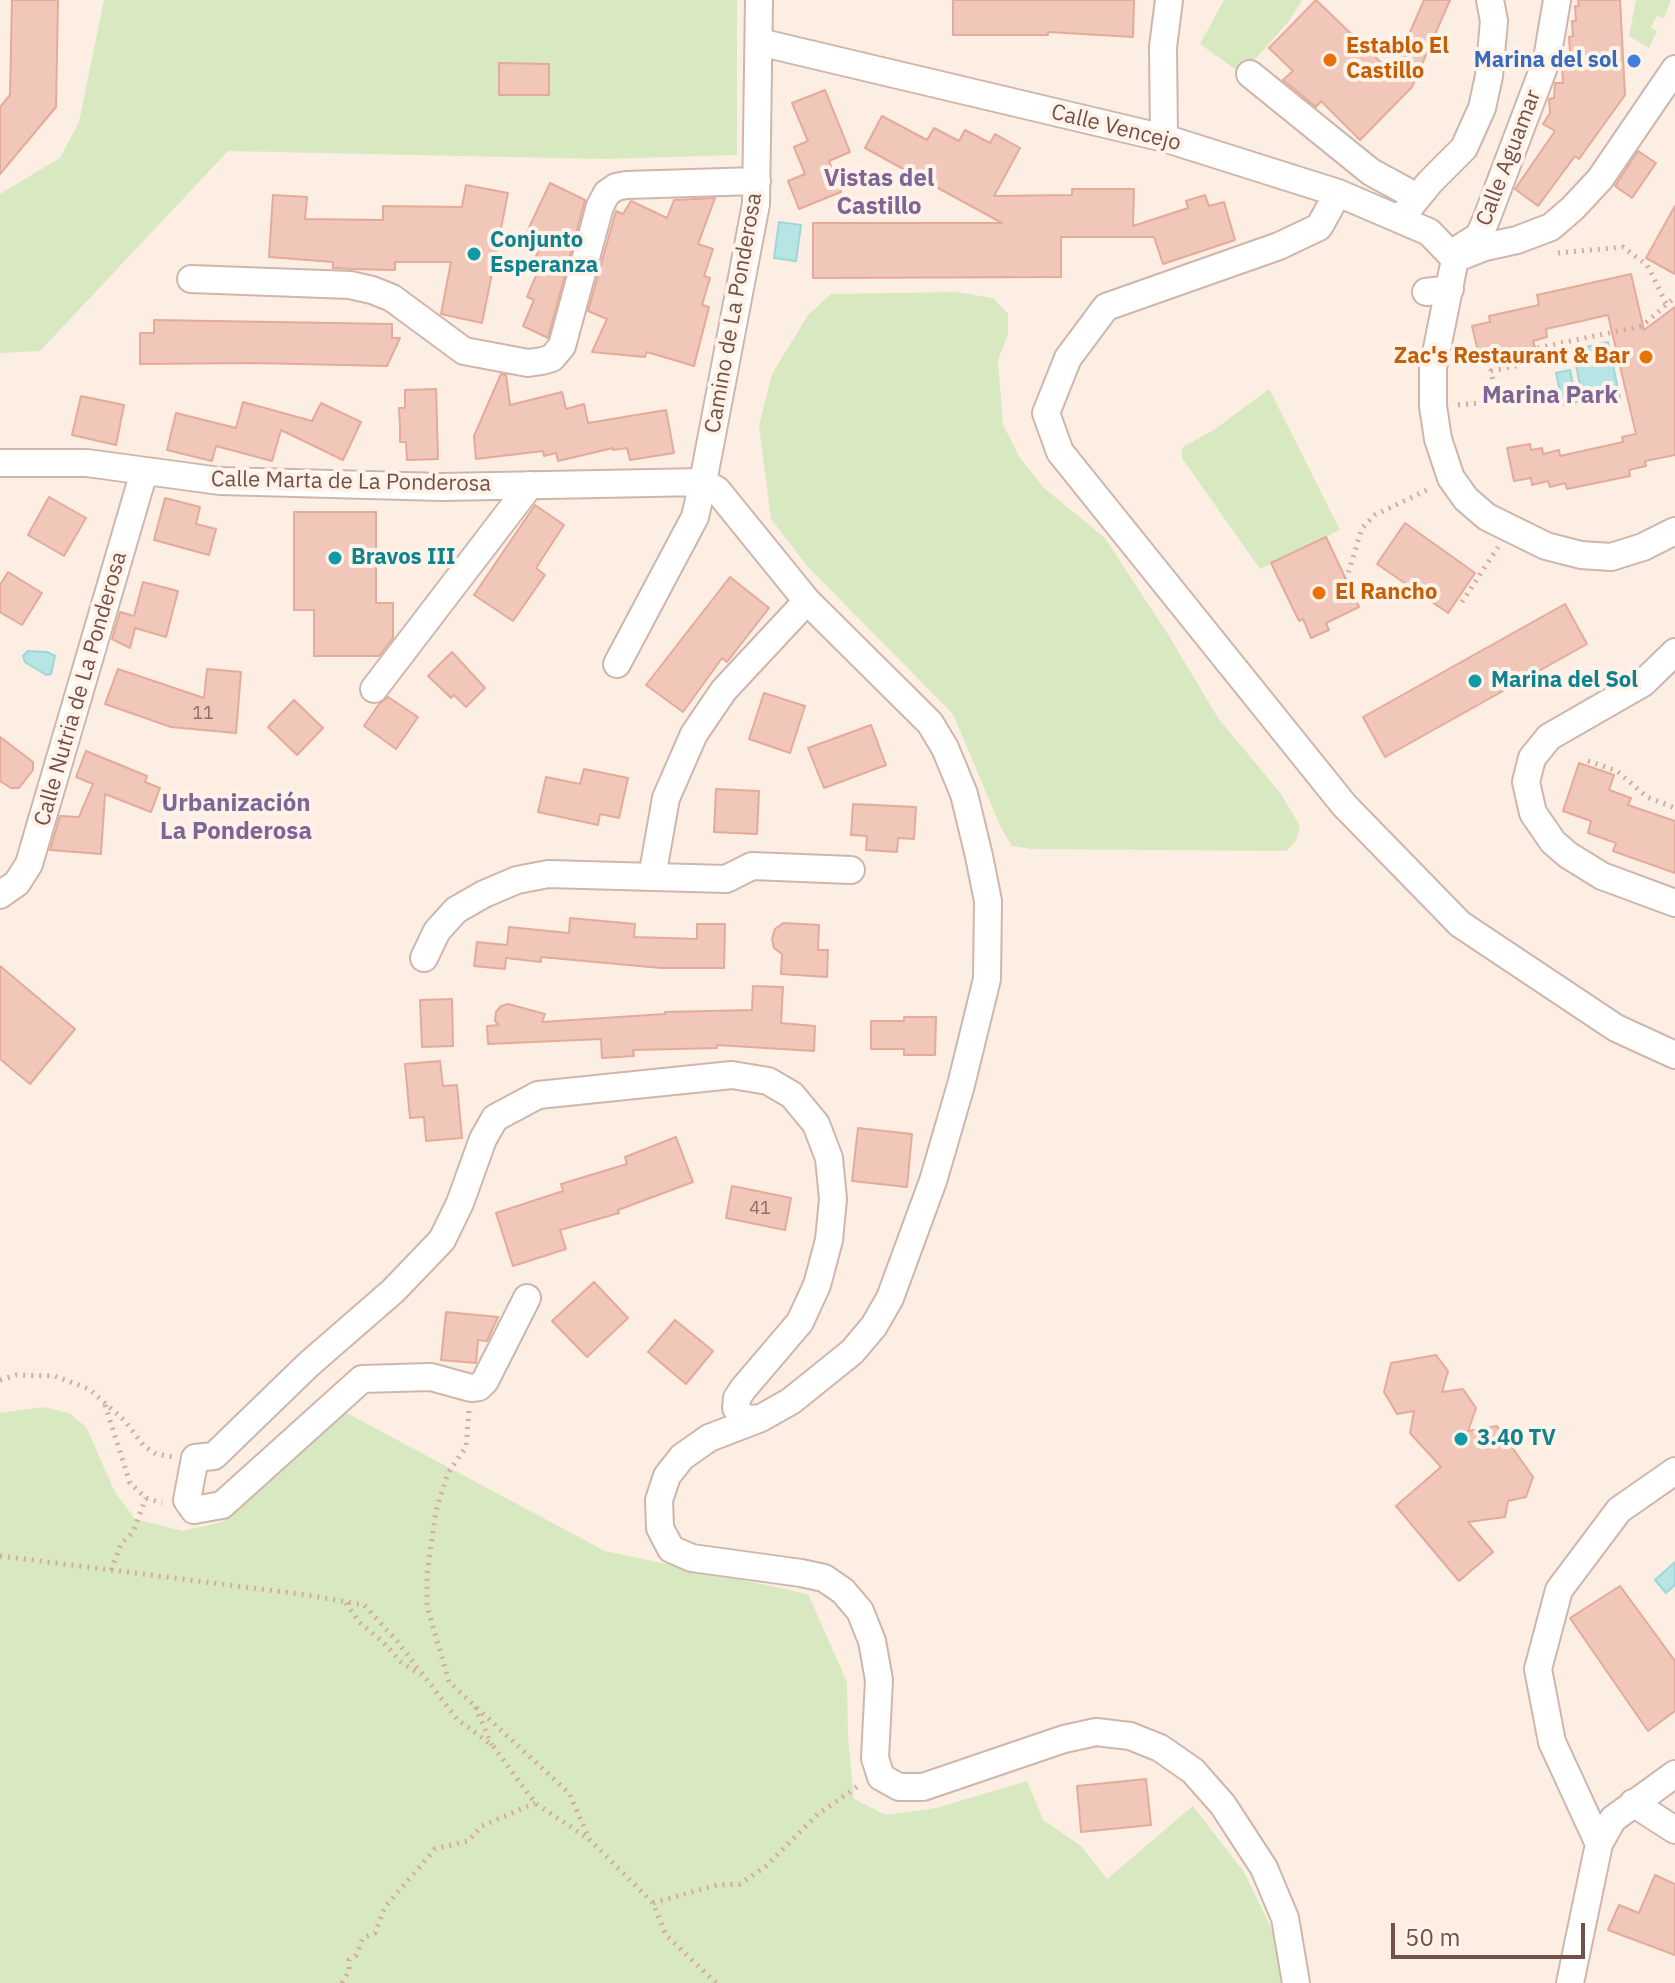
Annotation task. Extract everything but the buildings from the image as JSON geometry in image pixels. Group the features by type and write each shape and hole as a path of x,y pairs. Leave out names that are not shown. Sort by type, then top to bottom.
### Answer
{"street":[{"name":"Camino de La Ponderosa","path":"617,664 695,517 703,482 756,204 759,0"},
{"path":"1164,138 1163,47 1169,0"},
{"path":"1400,219 1464,148 1482,108 1489,76 1494,21 1490,0"},
{"name":"Calle Aguamar","path":"1455,259 1460,248 1479,236 1486,220 1547,59 1557,0"},
{"name":"Calle Vencejo","path":"759,42 1164,138 1338,193 1429,232 1455,259"},
{"path":"1675,69 1600,179 1562,218 1537,233 1455,259 1438,290 1433,368 1433,406 1438,439 1451,478 1466,499 1487,517 1546,546 1581,555 1611,557 1643,547 1675,531"},
{"path":"1250,74 1371,172 1417,197"},
{"path":"191,279 350,285 372,290 392,298 464,351 528,363 542,361 552,358 562,346 600,206 607,193 626,185 757,181"},
{"path":"1338,193 1319,227 1265,251 1106,307 1068,358 1046,413 1060,452 1344,805 1460,924 1616,1028 1675,1055"},
{"name":"Calle Marta de La Ponderosa","path":"0,463 87,463 220,481 442,487 703,482"},
{"name":"Calle Nutria de La Ponderosa","path":"0,895 17,883 29,864 144,472"},
{"path":"703,482 717,490 807,601 923,715 945,748 964,794 979,856 988,901 989,942 987,979 961,1085 933,1181 890,1298 874,1326 852,1352 791,1401 761,1418 709,1438 682,1457 667,1476 659,1500 660,1528 671,1549 692,1558 824,1578 843,1591 860,1611 872,1641 879,1680 875,1758 881,1777 899,1787 923,1787 1064,1739 1096,1732 1130,1736 1160,1748 1193,1771 1223,1805 1264,1868 1285,1918 1296,1983"},
{"path":"374,689 530,485"},
{"path":"652,877 666,798 694,734 724,690 807,601"},
{"path":"1675,652 1643,683 1549,737 1532,758 1526,782 1533,813 1541,827 1568,855 1602,876 1675,903"},
{"path":"424,958 437,931 456,910 517,880 548,874 726,879 752,866 851,870"},
{"path":"527,1298 485,1381 479,1387 471,1388 431,1377 362,1379 222,1505 194,1510 187,1500 195,1458 214,1456 309,1364 393,1291 442,1240 495,1118 514,1105 538,1095 561,1091 732,1075 768,1081 792,1095 816,1124 829,1158 833,1199 825,1255 817,1285 800,1322 737,1398 736,1408 742,1416 761,1418"},
{"path":"1599,1844 1552,1742 1538,1669 1559,1590 1619,1510 1675,1471"},
{"path":"1570,1983 1599,1844 1613,1819 1675,1774"},
{"path":"1633,1803 1675,1830"}],"path":[{"path":"1537,233 1545,255 1623,247 1647,265 1667,305"},
{"path":"1433,406 1489,402 1495,391 1491,371 1521,365 1518,352 1642,326 1675,297"},
{"path":"1346,580 1362,528 1375,515 1451,478"},
{"path":"1462,602 1510,530"},
{"path":"1588,761 1617,771 1647,797 1675,808"},
{"path":"0,1380 16,1375 55,1376 89,1389 125,1421 144,1446 156,1454 179,1459 195,1458"},
{"path":"471,1388 466,1447 448,1473 436,1511 427,1574 427,1606 449,1682 569,1793 590,1840"},
{"path":"104,1403 130,1483 146,1498 160,1504 187,1500"},
{"path":"111,1570 121,1544 133,1532 146,1498"},
{"path":"0,1556 364,1605 457,1719 493,1746"},
{"path":"345,1602 359,1622 401,1662 427,1679"},
{"path":"474,1705 493,1746 535,1803 590,1840 653,1903 666,1935 716,1983"},
{"path":"653,1903 717,1885 740,1884 766,1866 818,1814 862,1782 881,1777"},
{"path":"342,1983 349,1971 349,1960 356,1955 363,1938 375,1933 385,1907 435,1849 468,1841 482,1826 535,1803"}],"green space":[{"path":"104,0 737,0 737,155 603,159 228,151 40,351 0,353 0,194 60,158 79,122"},
{"path":"1224,0 1302,0 1289,21 1242,74 1200,44"},
{"path":"1636,0 1671,0 1664,18 1657,16 1651,27 1657,31 1649,48 1629,36"},
{"path":"956,292 993,298 1008,314 1008,335 998,360 1003,425 1020,458 1044,488 1105,538 1218,718 1281,794 1300,826 1296,841 1286,851 1031,849 1012,846 1001,828 953,714 808,567 771,519 759,426 772,374 808,315 831,294"},
{"path":"1269,389 1340,530 1260,569 1182,458 1182,448 1215,429"},
{"path":"43,1407 69,1413 86,1427 115,1492 135,1519 183,1531 222,1522 343,1411 605,1551 808,1594 847,1682 854,1799 886,1815 936,1808 1027,1781 1043,1820 1081,1846 1107,1879 1193,1806 1244,1872 1282,1950 1285,1983 0,1983 0,1413"}],"water":[{"path":"779,222 801,225 796,261 774,258"},
{"path":"1608,342 1620,398 1584,405 1573,350"},
{"path":"1570,370 1577,402 1563,405 1556,373"},
{"path":"28,651 47,652 55,656 51,674 46,675 25,662 23,656"},
{"path":"1675,1562 1675,1585 1666,1593 1655,1580"}],"place":[{"name":"Establo El Castillo","path":"1330,60"},
{"name":"Marina del sol","path":"1634,61"},
{"name":"Conjunto Esperanza","path":"474,254"},
{"name":"Zac's Restaurant & Bar","path":"1646,357"},
{"name":"Bravos III","path":"335,558"},
{"name":"El Rancho","path":"1319,593"},
{"name":"Marina del Sol","path":"1475,681"},
{"name":"3.40 TV","path":"1461,1439"}],"district":[{"name":"Vistas del Castillo","path":"879,193"},
{"name":"Marina Park","path":"1550,396"},
{"name":"Urbanización La Ponderosa","path":"236,818"}]}
